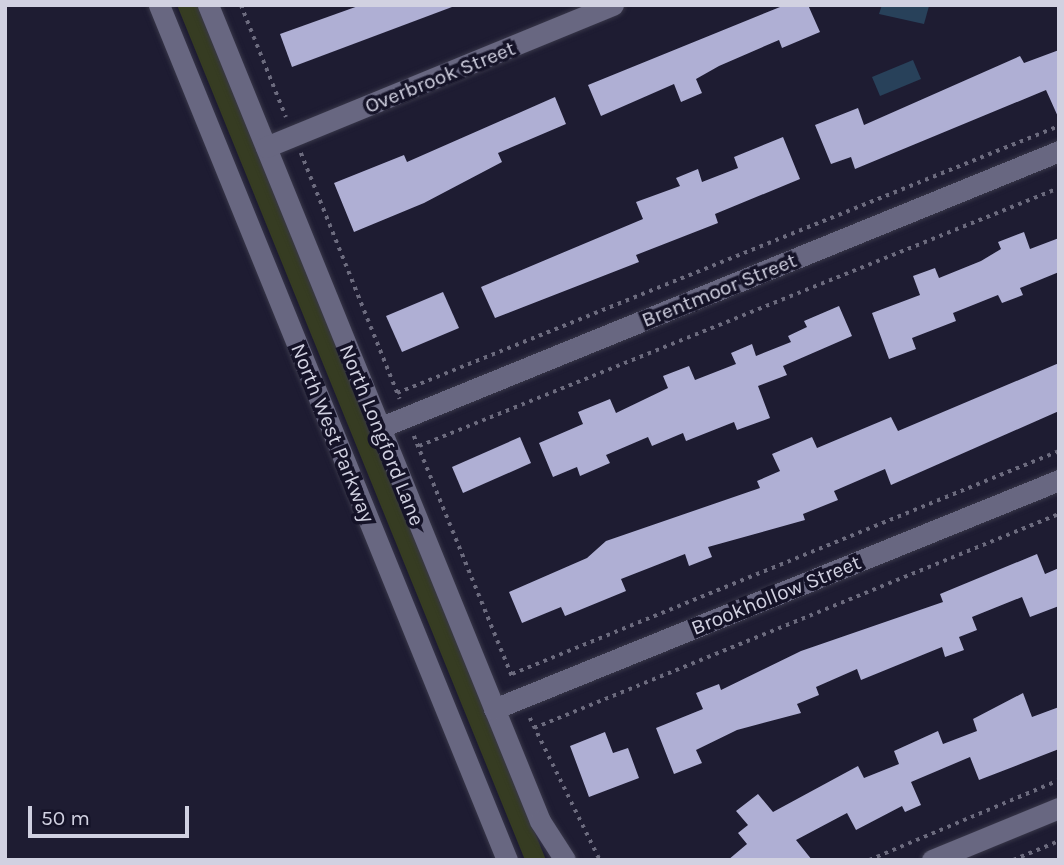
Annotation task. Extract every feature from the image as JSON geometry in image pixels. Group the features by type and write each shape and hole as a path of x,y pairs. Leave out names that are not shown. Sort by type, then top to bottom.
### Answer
{"street":[{"name":"North West Parkway","path":"159,5 507,860"},
{"name":"North Longford Lane","path":"208,5 540,821 565,860"},
{"name":"Overbrook Street","path":"266,147 613,5"},
{"name":"Brentmoor Street","path":"379,428 1059,151"},
{"name":"Brookhollow Street","path":"494,709 1059,480"},
{"path":"932,860 1059,808"}],"path":[{"path":"397,393 1059,127"},
{"path":"419,446 1059,188"},
{"path":"512,674 1059,451"},
{"path":"534,728 1059,514"},
{"path":"869,860 1059,780"},
{"path":"1013,860 1059,841"}],"green space":[{"path":"177,5 200,5 546,860 525,860"}],"water":[{"path":"882,5 929,6 924,24 879,14"},
{"path":"913,60 921,79 880,96 872,77"}],"building":[{"path":"361,5 452,7 292,67 280,34"},
{"path":"785,5 808,5 820,32 782,48 779,40 719,66 696,79 702,93 681,102 674,84 601,116 588,85"},
{"path":"1059,50 1059,119 1046,90 855,169 851,157 831,164 815,125 858,108 864,125 1020,56 1024,63"},
{"path":"555,97 566,124 498,153 502,162 424,203 354,232 334,183 404,155 407,162"},
{"path":"783,137 800,179 715,214 718,223 636,255 639,262 495,318 481,287 643,219 636,202 680,186 676,178 698,169 702,182 738,168 734,157"},
{"path":"1024,232 1030,249 1059,238 1059,272 1020,288 1023,295 1002,303 998,295 953,313 956,321 912,338 916,349 889,359 872,313 920,295 913,276 935,268 939,278 981,261 1001,249 998,242"},
{"path":"443,292 459,328 402,352 386,316"},
{"path":"839,306 852,336 783,366 787,375 758,386 770,418 737,430 734,422 686,441 683,433 652,446 648,437 606,455 610,463 580,476 577,467 553,477 539,443 583,424 578,412 610,399 616,413 668,388 663,376 689,366 695,380 736,364 731,353 752,344 756,356 791,342 788,336 807,327 804,321"},
{"path":"1059,363 1059,411 891,485 885,469 834,491 838,500 803,514 805,520 708,547 712,557 689,566 685,554 621,579 626,591 565,616 561,607 522,623 509,592 587,558 606,541 760,488 757,481 780,471 772,454 812,437 817,448 891,417 898,431"},
{"path":"520,437 531,463 463,493 452,467"},
{"path":"1037,554 1045,574 1059,568 1059,606 1030,617 1022,597 972,617 977,630 959,637 964,650 945,657 942,647 861,680 857,669 816,687 819,695 797,704 801,713 737,730 696,750 702,763 674,774 656,728 703,709 696,693 719,684 721,690 801,651 943,602 940,594"},
{"path":"1023,693 1032,717 1059,707 1059,749 979,780 970,757 911,782 921,805 905,812 902,806 856,830 847,813 796,840 812,860 728,860 747,844 738,833 748,825 736,811 758,794 773,812 858,766 864,778 899,764 894,751 938,731 943,744 977,731 973,719"},
{"path":"605,732 613,753 628,748 639,778 589,797 570,746"}]}
